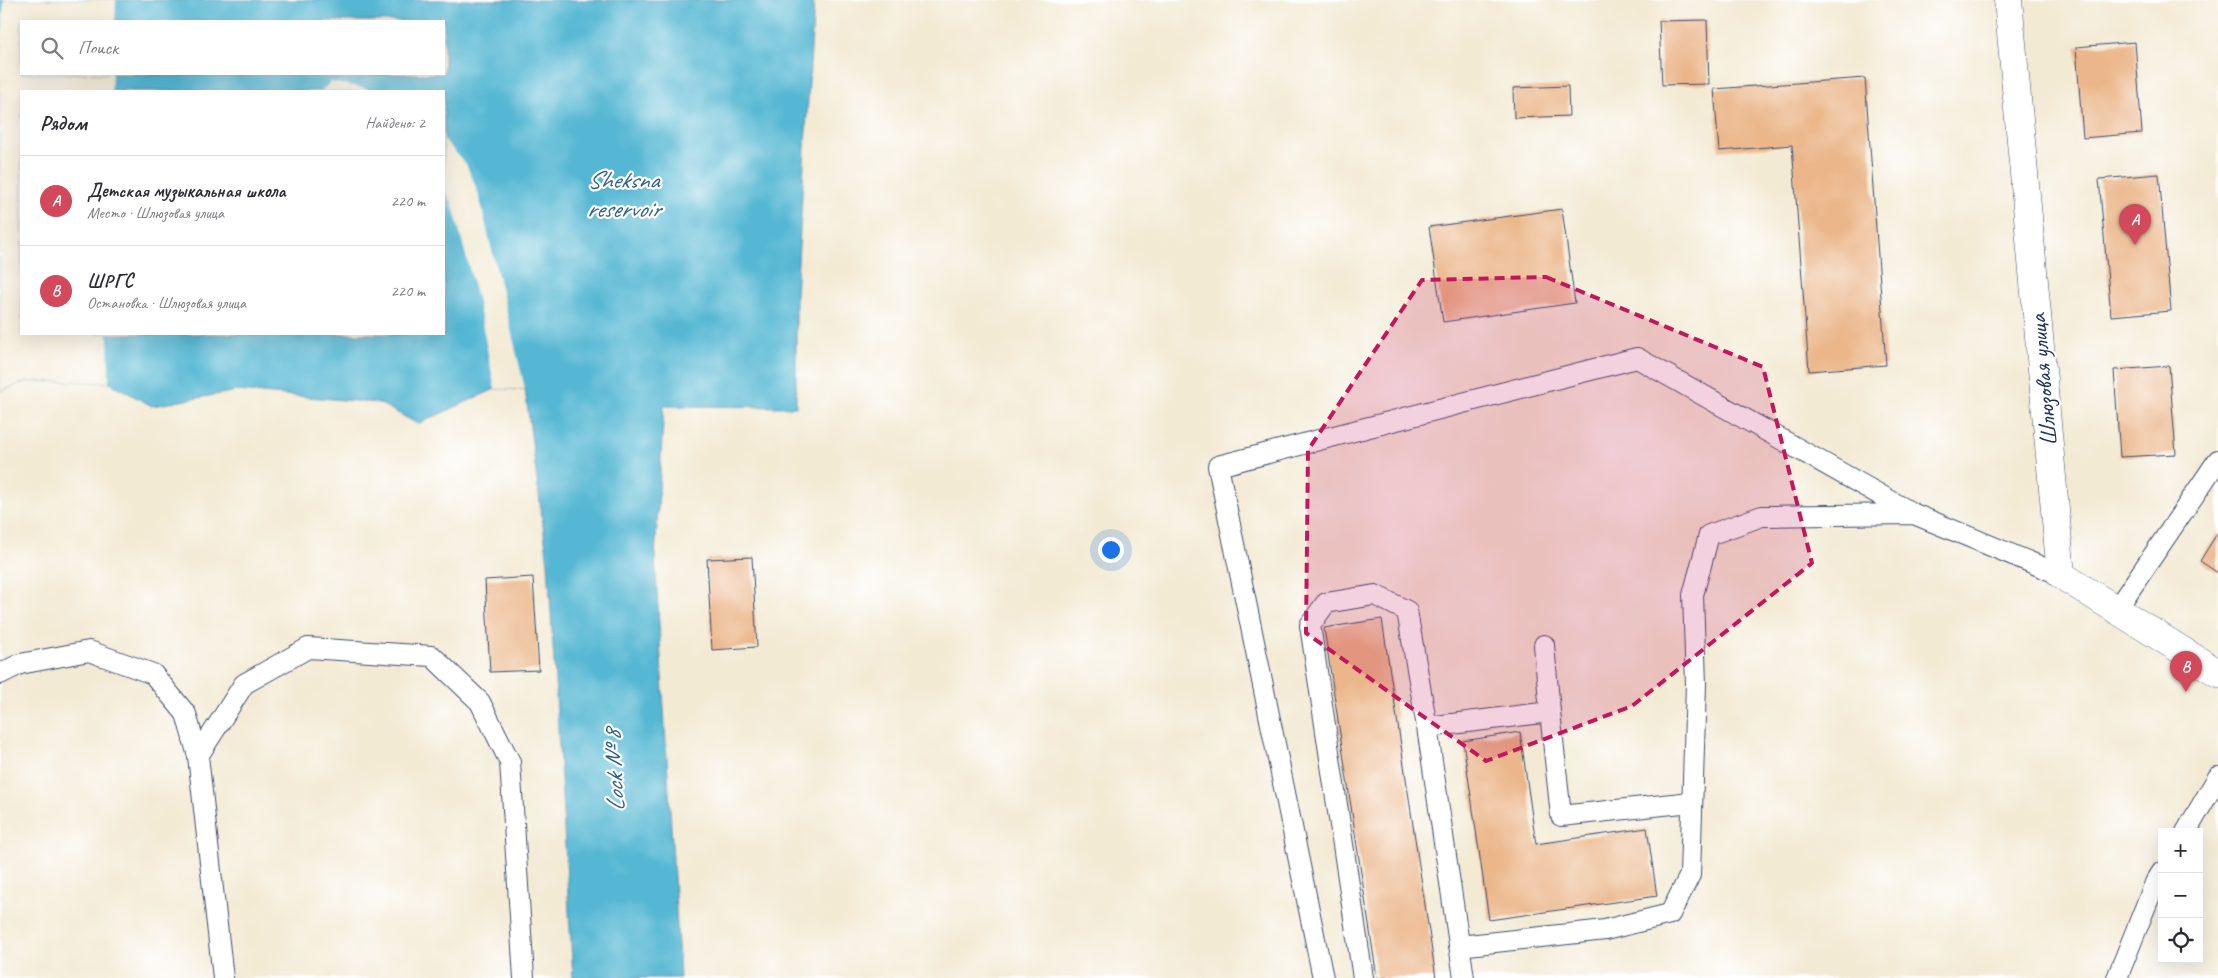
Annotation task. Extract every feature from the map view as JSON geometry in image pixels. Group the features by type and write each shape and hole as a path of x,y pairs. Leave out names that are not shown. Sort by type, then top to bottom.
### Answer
{"street":[{"name":"Шлюзовая улица","path":"2008,0 2061,575"},
{"path":"2061,575 2218,673"}],"lane":[{"path":"1323,978 1218,466 1637,358 1914,514 2061,575"},
{"path":"2116,610 2218,460"},
{"path":"1459,946 1605,930 1670,914 1690,875 1696,684 1693,595 1709,535 1762,516 1914,514"},
{"path":"1364,978 1310,625 1326,604 1375,595 1407,611 1427,727 1464,978"},
{"path":"1544,645 1561,816 1691,802"},
{"path":"198,756 244,684 308,648 432,656 480,702 510,762 524,978"},
{"path":"0,674 20,664 89,651 153,674 186,714 198,756 223,978"},
{"path":"1427,727 1550,712"},
{"path":"2188,828 2218,777"},
{"path":"2116,978 2155,883 2161,873"}],"highlighted area":[{"path":"1546,277 1763,367 1812,563 1632,706 1486,761 1306,633 1308,450 1422,280"}],"water":[{"name":"Sheksna reservoir","path":"0,0 814,0 796,295 796,407 664,406 655,557 680,978 573,978 548,563 525,389 495,389 418,424 379,403 237,391 152,406 108,382 27,381 0,391"}],"pier":[{"path":"4,0 116,0 115,20 20,20 20,75 112,75 111,90 20,90 20,335 108,335 109,382 27,381 0,391 0,64"},
{"path":"331,82 368,90 322,90"},
{"path":"445,141 466,164 478,192 525,389 495,389 478,302 452,202 445,192"}],"building":[{"path":"1707,20 1709,84 1662,85 1659,21"},
{"path":"2135,42 2142,133 2083,138 2076,47"},
{"path":"1865,78 1886,365 1809,371 1792,145 1719,151 1714,89"},
{"path":"1568,86 1569,116 1514,118 1513,88"},
{"path":"2159,174 2171,311 2111,316 2099,179"},
{"path":"1562,209 1575,303 1443,322 1429,227"},
{"path":"2169,366 2176,454 2120,457 2114,370"},
{"path":"2218,532 2218,573 2200,561"},
{"path":"752,557 757,647 712,650 707,559"},
{"path":"533,577 539,670 490,672 485,580"},
{"path":"1382,619 1436,978 1377,978 1324,628"},
{"path":"1520,732 1536,844 1647,828 1657,896 1489,920 1463,741"}],"place":[{"name":"Детская музыкальная школа","path":"2135,245"},
{"name":"ШРГС","path":"2186,692"}],"water label":[{"name":"Lock № 8","path":"613,771"}]}
